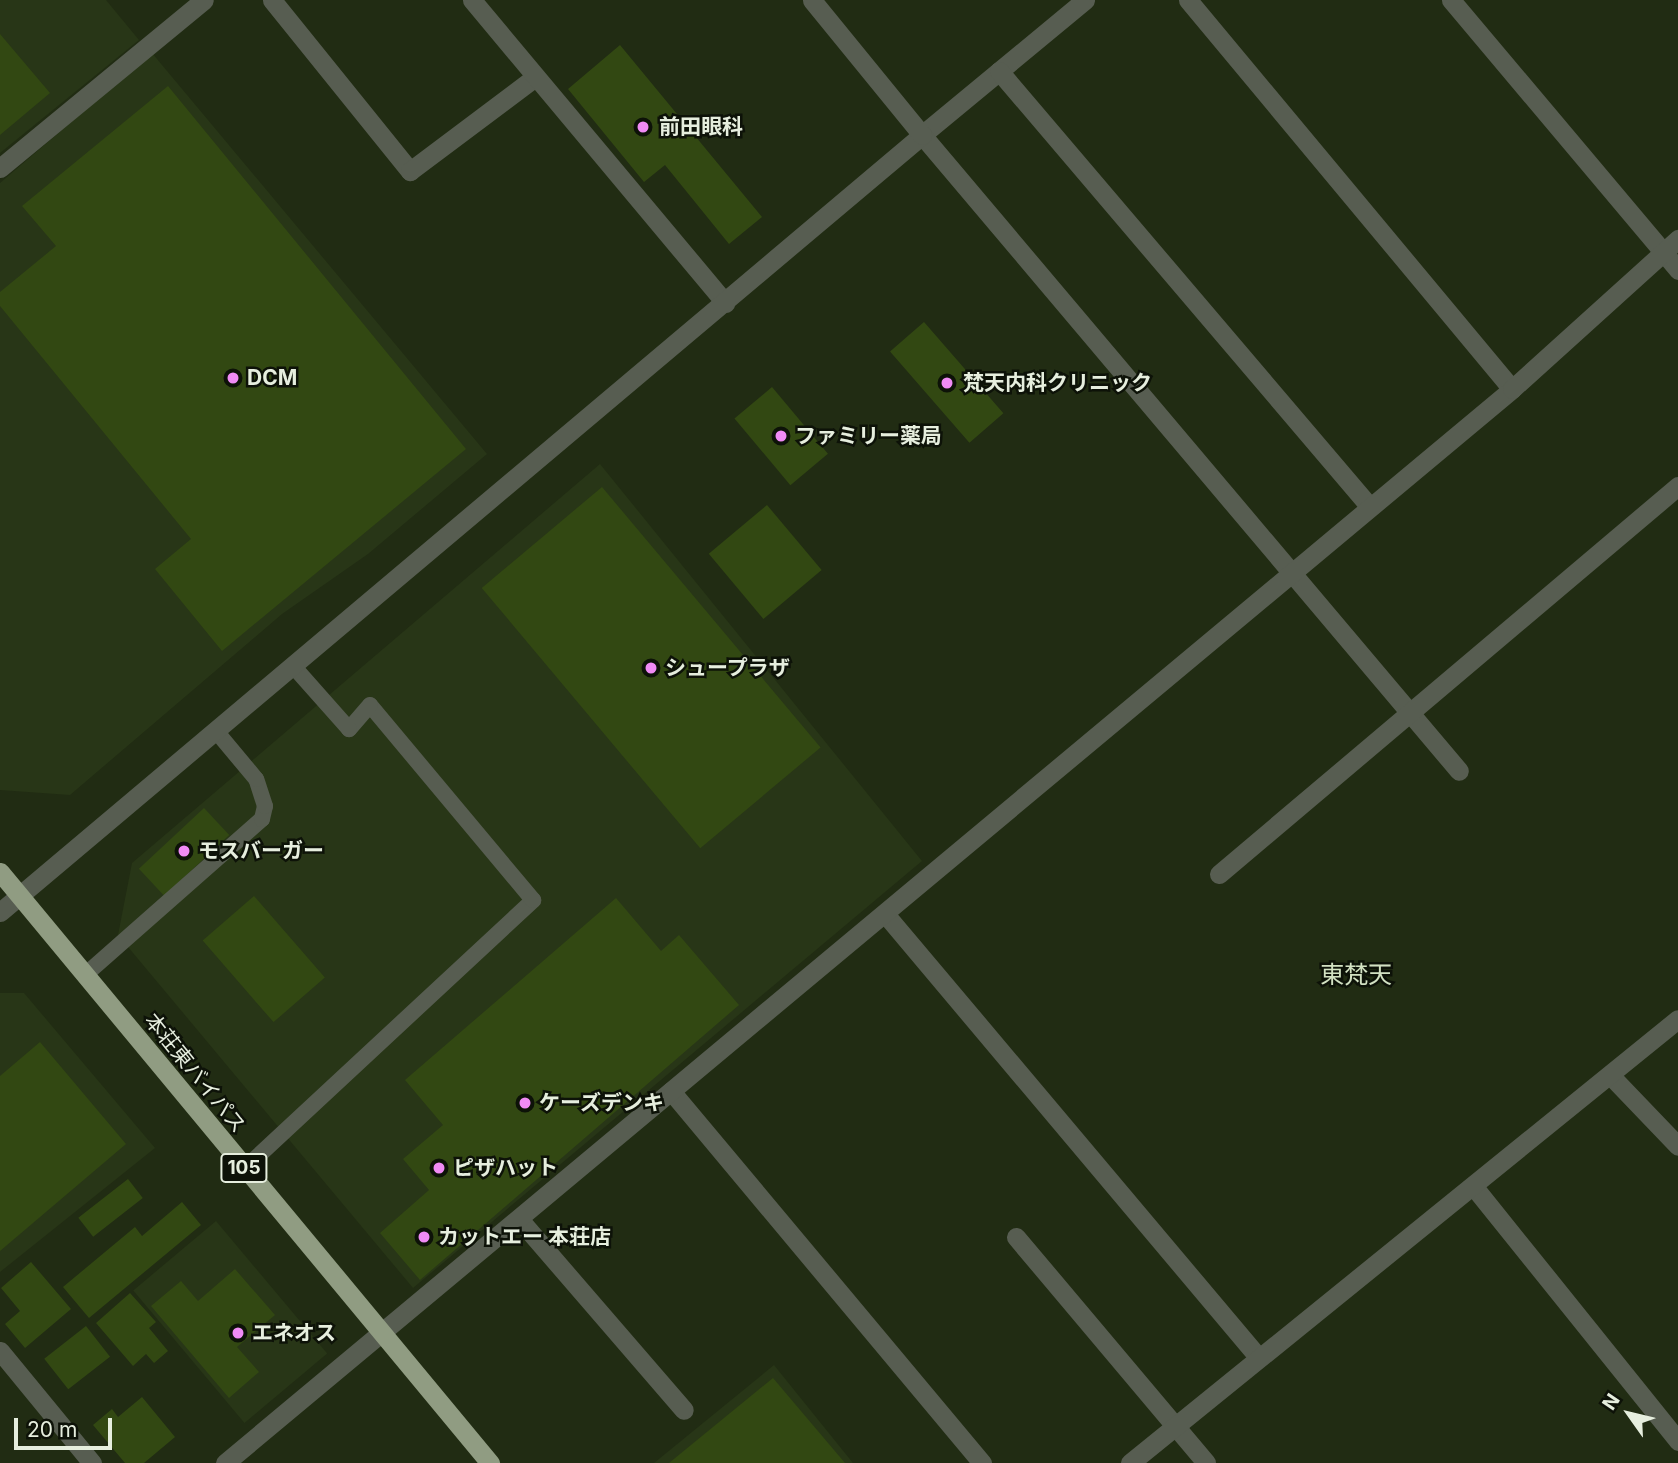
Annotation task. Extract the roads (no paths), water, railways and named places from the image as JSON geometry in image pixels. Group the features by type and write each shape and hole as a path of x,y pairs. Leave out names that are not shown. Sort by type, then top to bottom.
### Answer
{"highway":[{"name":"本荘東バイパス","path":"0,872 381,1335 490,1463"}],"street":[{"path":"0,168 204,0"},
{"path":"272,0 410,170 535,77"},
{"path":"472,0 725,303"},
{"path":"812,0 922,135 1459,771"},
{"path":"0,912 1085,0"},
{"path":"1188,0 1512,389"},
{"path":"1451,0 1678,270"},
{"path":"999,71 1370,508"},
{"path":"225,1463 886,915 1512,389 1678,239"},
{"path":"1219,874 1678,486"},
{"path":"886,915 1259,1359"},
{"path":"1130,1463 1474,1187 1678,1019"},
{"path":"1610,1075 1678,1146"},
{"path":"671,1091 982,1463"},
{"path":"1474,1187 1678,1441"},
{"path":"519,1219 684,1410"},
{"path":"1016,1237 1206,1463"},
{"path":"0,1350 92,1463"}],"lane":[{"path":"244,1169 533,900 370,705 349,729 293,666"},
{"path":"85,975 262,819 265,806 256,779 216,731"}],"place":[{"name":"前田眼科","path":"643,127"},
{"name":"DCM","path":"233,378"},
{"name":"梵天内科クリニック","path":"947,383"},
{"name":"ファミリー薬局","path":"781,436"},
{"name":"シュープラザ","path":"651,668"},
{"name":"モスバーガー","path":"184,851"},
{"name":"ケーズデンキ","path":"525,1103"},
{"name":"ピザハット","path":"439,1168"},
{"name":"カットエー 本荘店","path":"424,1237"},
{"name":"エネオス","path":"238,1333"}],"district":[{"name":"東梵天","path":"1356,975"}]}
